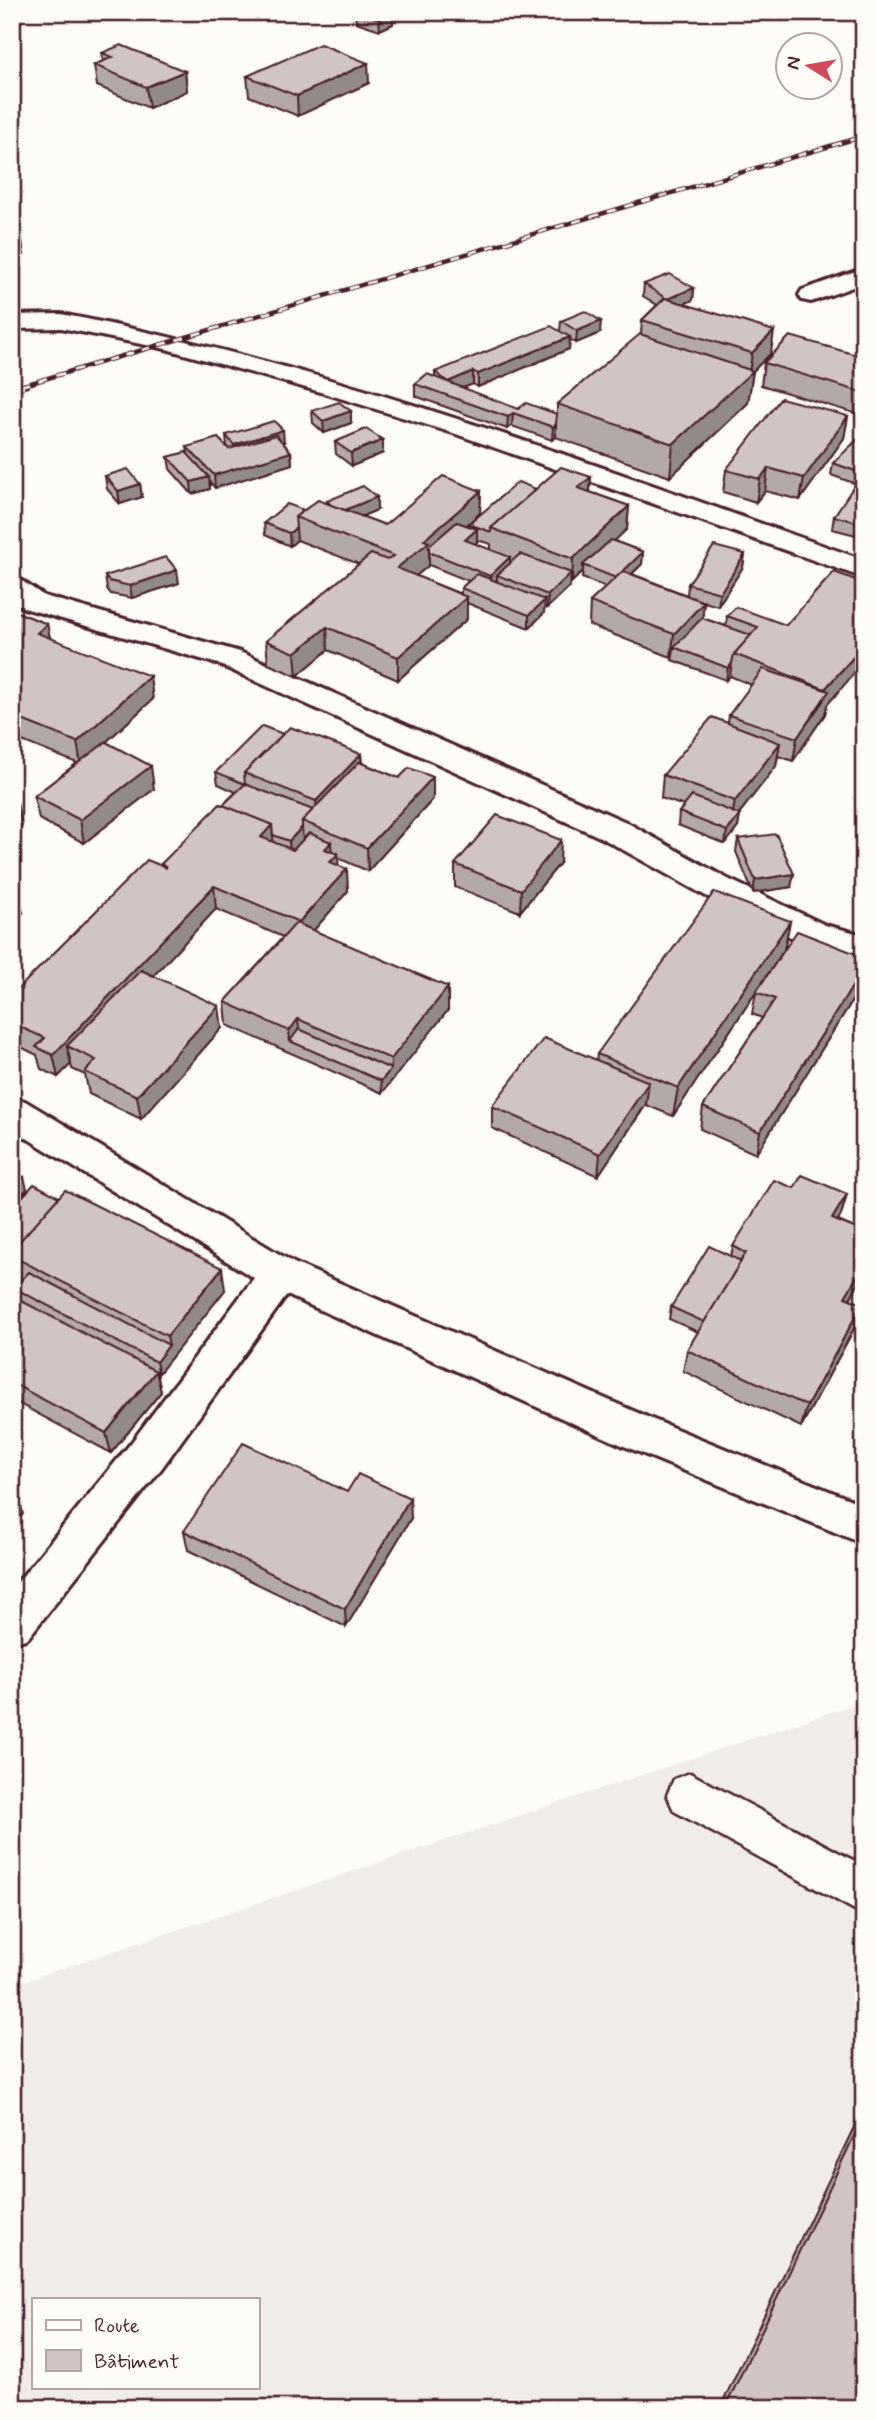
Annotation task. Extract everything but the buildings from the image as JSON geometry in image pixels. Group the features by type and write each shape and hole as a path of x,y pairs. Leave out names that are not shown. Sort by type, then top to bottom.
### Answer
{"street":[{"path":"811,295 864,275"},
{"path":"12,322 61,321 169,342 326,386 462,428 864,570"},
{"path":"12,587 34,602 229,658 614,830 716,887 815,935 864,947"},
{"path":"12,1111 281,1274 639,1433 864,1525"},
{"path":"12,1623 146,1456 281,1274"}],"lane":[{"path":"690,1795 864,1892"}],"shaded area":[{"path":"864,1701 864,2408 12,2408 12,1985"}],"railway":[{"path":"21,386 864,136"},
{"path":"12,389 27,385"}]}
